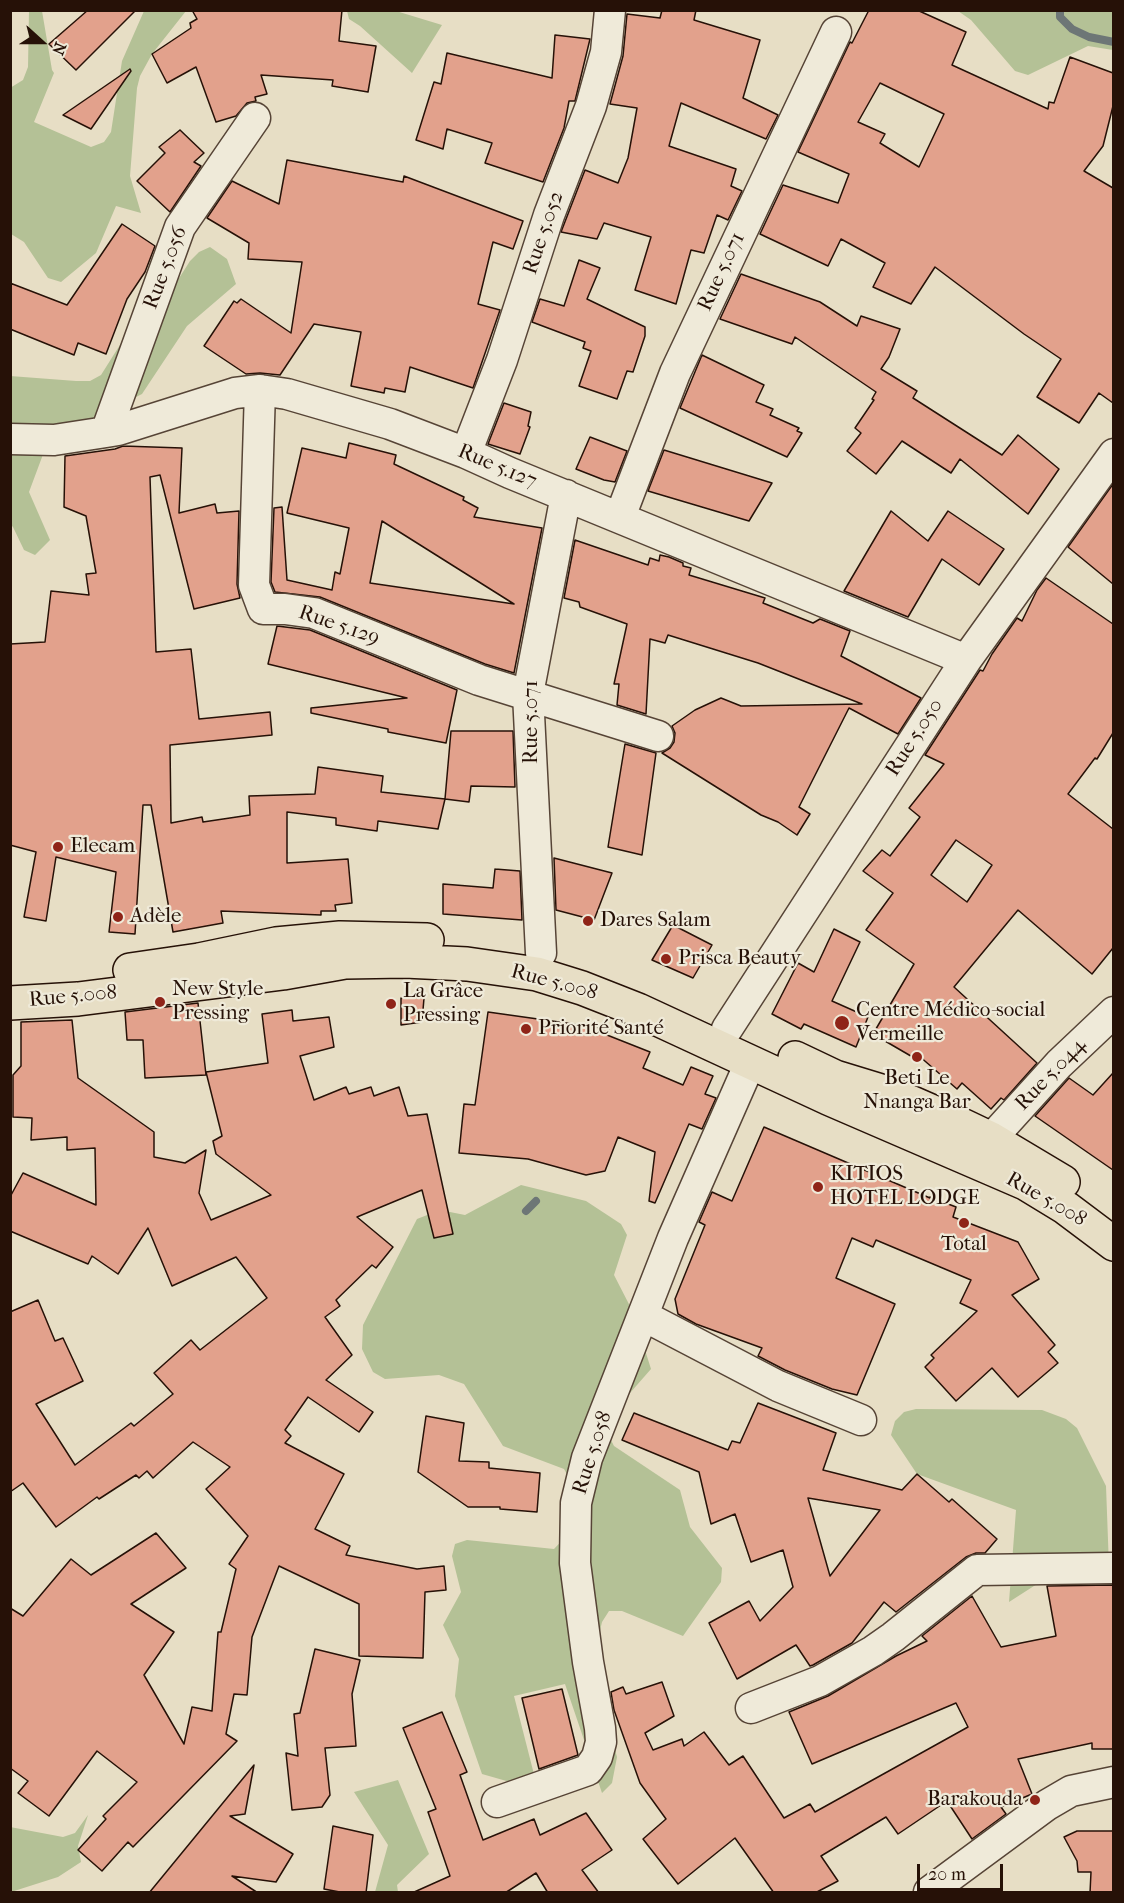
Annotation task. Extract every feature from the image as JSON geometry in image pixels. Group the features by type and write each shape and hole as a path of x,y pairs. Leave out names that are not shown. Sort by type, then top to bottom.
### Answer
{"main road":[{"name":"Rue 5.008","path":"10,986 189,961 276,944 340,938 475,943 541,953 615,977 835,1077 894,1095 991,1139 1038,1166 1113,1218"},
{"name":"Rue 5.008","path":"10,1003 78,999 284,973 345,962 405,961 467,964 537,974 582,988 638,1010 828,1098 1025,1184 1066,1208 1113,1244"}],"street":[{"name":"Rue 5.052","path":"466,453 502,360 549,215 591,106 606,52 610,10"},
{"name":"Rue 5.071","path":"620,517 675,373 836,32"},
{"name":"Rue 5.056","path":"106,432 180,227 255,117"},
{"name":"Rue 5.127","path":"10,439 54,440 106,432 235,393 260,390 286,394 390,424 466,453 966,660"},
{"name":"Rue 5.129","path":"260,390 254,585 263,609 314,613 479,680 658,736"},
{"name":"Rue 5.050","path":"727,1029 966,660 1113,454"},
{"name":"Rue 5.071","path":"541,953 528,694 566,495"},
{"name":"Rue 5.044","path":"991,1139 1059,1064 1113,1012"},
{"name":"Rue 5.058","path":"497,1803 588,1770 597,1757 601,1742 600,1728 588,1662 575,1563 576,1503 587,1458 673,1238 750,1062"},
{"path":"644,1316 778,1386 861,1420"},
{"path":"751,1708 820,1681 873,1651 976,1570 1113,1568"},
{"path":"928,1893 1047,1805 1071,1791 1113,1782"}],"green space":[{"path":"29,11 42,11 54,73 34,122 91,147 104,142 111,132 122,61 144,11 186,11 152,54 140,76 137,88 130,176 141,213 116,206 96,253 61,282 48,278 24,242 11,234 10,88 23,80 28,67"},
{"path":"347,11 396,11 442,25 412,73 360,26 349,19"},
{"path":"958,11 1113,11 1113,50 1088,46 1028,75 1015,71 971,20"},
{"path":"210,247 227,259 236,284 187,326 142,394 48,441 29,492 50,540 35,555 24,550 11,525 10,376 90,381 101,375 130,329 169,294 190,261 199,252"},
{"path":"521,1185 586,1201 621,1224 627,1235 614,1275 633,1312 651,1369 616,1409 608,1434 614,1446 680,1490 690,1527 722,1568 721,1582 683,1636 622,1611 609,1611 602,1622 592,1664 617,1757 612,1783 602,1793 565,1684 514,1696 538,1790 482,1774 455,1696 459,1659 443,1625 461,1592 452,1556 455,1544 467,1540 554,1549 571,1531 577,1491 564,1469 503,1446 464,1384 439,1375 385,1379 373,1372 362,1349 363,1325 417,1219 440,1210 465,1215"},
{"path":"916,1409 1042,1410 1066,1419 1077,1428 1106,1486 1109,1567 1062,1568 1009,1602 1016,1510 917,1474 891,1435 895,1421 904,1412"},
{"path":"398,1780 429,1854 397,1885 398,1892 375,1892 388,1845 354,1792"},
{"path":"88,1815 78,1846 81,1862 58,1877 11,1892 10,1827 63,1837 75,1833"}],"building":[{"path":"88,10 136,10 76,70 49,44"},
{"path":"192,10 342,10 339,41 376,46 368,92 332,86 333,80 261,75 267,94 255,97 256,101 247,103 236,116 216,122 196,67 167,83 152,54 191,28 190,23 197,19"},
{"path":"662,10 696,10 694,20 760,40 743,98 778,115 766,139 681,103 669,146 736,169 731,186 742,191 728,220 717,215 704,253 691,250 676,304 635,290 651,237 604,223 597,239 561,232 585,170 618,183 628,158 637,108 610,104 623,56 627,14 660,18"},
{"path":"869,10 917,10 966,32 952,65 1048,109 1049,102 1054,103 1070,57 1113,73 1113,106 1103,146 1084,171 1113,188 1113,403 1099,393 1079,423 1037,397 1061,359 935,267 911,304 873,287 885,263 841,239 828,266 760,234 783,185 838,203 849,174 798,152 850,42 852,43","holes":["880,83 944,114 919,167 880,143 885,134 858,122"]},
{"path":"555,35 590,39 575,101 569,101 564,128 543,182 485,163 492,143 447,129 443,149 416,140 434,82 441,84 447,53 552,78"},
{"path":"130,69 131,71 91,129 63,115"},
{"path":"180,130 204,153 194,162 201,166 170,212 137,181 165,153 159,147"},
{"path":"287,160 403,182 404,176 523,221 513,249 493,242 478,304 500,310 473,388 410,367 405,392 385,388 384,393 351,386 361,332 314,324 280,375 246,374 204,346 234,301 237,303 241,299 291,333 302,262 248,259 249,243 207,218 232,181 279,204"},
{"path":"122,224 155,246 145,272 127,299 106,354 78,343 74,355 10,329 10,283 67,305"},
{"path":"579,260 600,268 587,299 645,327 645,336 633,372 627,371 617,399 579,386 591,351 583,348 585,342 532,322 540,299 564,306"},
{"path":"741,274 820,302 857,326 861,316 900,329 889,357 881,369 917,391 913,398 1002,455 1018,435 1059,469 1028,514 960,459 951,473 902,441 876,474 847,451 861,433 855,428 874,400 872,399 876,392 795,337 792,344 720,319"},
{"path":"702,355 764,385 756,402 773,409 770,415 799,428 797,431 802,433 787,457 680,408"},
{"path":"504,403 531,412 528,426 530,427 520,454 488,444"},
{"path":"590,437 627,451 615,482 576,469"},
{"path":"349,443 396,455 394,464 464,497 463,500 478,508 474,517 542,528 514,673 485,664 320,597 275,592 271,582 274,508 282,507 287,580 332,590 335,572 340,574 349,528 287,513 302,448 346,458","holes":["382,521 514,604 370,583"]},
{"path":"123,446 182,448 179,513 215,504 217,513 239,511 237,584 240,598 194,609 160,475 150,477 156,652 191,649 199,719 270,712 272,735 170,745 171,823 202,817 203,822 250,815 249,796 315,794 318,767 383,776 381,792 445,799 438,829 378,821 377,831 336,825 336,818 287,812 287,863 348,859 352,903 335,905 336,911 321,911 321,915 221,911 223,923 173,932 151,805 143,805 135,934 109,932 116,872 56,857 46,921 24,917 36,852 10,845 10,644 45,642 51,591 89,595 86,574 96,573 86,516 64,507 65,456"},
{"path":"664,450 772,483 749,521 648,491"},
{"path":"1113,484 1113,584 1068,547"},
{"path":"891,511 928,541 948,511 1004,549 979,585 942,559 908,617 844,591"},
{"path":"575,540 648,565 650,558 659,561 660,555 669,557 691,568 689,575 765,598 763,603 813,623 820,619 850,631 841,656 921,698 898,734 849,708 799,807 810,814 797,835 662,753 674,742 675,733 672,726 695,710 721,698 741,706 862,704 758,663 668,635 665,643 650,639 646,714 617,705 619,684 614,684 627,624 580,607 579,602 564,598"},
{"path":"1046,578 1113,624 1113,733 1097,759 1095,758 1068,794 1113,829 1113,948 1092,974 1018,910 954,987 1037,1063 1004,1100 1001,1098 991,1109 962,1083 957,1089 918,1055 916,1059 873,1034 914,964 866,930 893,893 863,871 882,850 890,856 920,817 909,808 944,764 925,755 1017,618 1022,621 1037,590","holes":["956,840 992,865 967,902 931,875"]},
{"path":"277,626 310,630 457,690 446,743 388,732 388,729 311,713 311,708 407,698 268,664"},
{"path":"451,731 513,731 515,787 471,786 469,802 445,799"},
{"path":"625,744 656,753 642,855 608,847"},
{"path":"554,858 612,873 594,920 556,910"},
{"path":"495,869 520,871 522,920 443,914 443,884 493,888"},
{"path":"673,925 712,945 693,978 652,960"},
{"path":"834,929 860,942 832,1001 868,1017 856,1047 804,1024 801,1029 772,1014 798,963 814,972"},
{"path":"401,998 424,998 422,1022 401,1025"},
{"path":"198,1003 206,1075 145,1078 143,1040 127,1040 125,1012"},
{"path":"292,1010 293,1021 329,1017 334,1047 300,1056 314,1100 346,1087 349,1094 371,1087 374,1096 399,1087 408,1116 427,1114 453,1234 434,1238 422,1190 357,1217 393,1247 376,1268 372,1265 336,1300 340,1306 325,1317 352,1355 326,1380 373,1412 359,1432 308,1397 285,1430 291,1436 285,1443 344,1474 315,1529 350,1546 346,1555 417,1569 444,1566 446,1590 425,1592 423,1658 359,1656 359,1604 279,1566 252,1637 247,1695 234,1694 226,1734 237,1741 133,1847 128,1842 102,1871 78,1850 106,1819 103,1816 137,1782 97,1751 49,1816 18,1793 28,1781 10,1768 10,1608 23,1616 71,1559 91,1575 156,1533 186,1568 131,1604 174,1632 144,1675 184,1744 192,1707 212,1711 218,1632 221,1632 236,1569 229,1564 248,1536 206,1489 230,1467 193,1442 153,1478 147,1471 139,1478 136,1475 99,1499 97,1497 56,1527 23,1483 10,1492 10,1312 38,1300 55,1341 63,1338 83,1381 36,1404 75,1465 131,1423 134,1426 173,1394 154,1373 191,1340 200,1350 267,1298 236,1257 172,1286 148,1228 118,1274 92,1256 88,1264 10,1231 10,1197 23,1173 96,1205 95,1148 67,1150 67,1137 31,1140 32,1118 13,1117 13,1075 21,1066 21,1022 72,1020 78,1078 154,1132 154,1157 185,1163 206,1150 199,1193 211,1220 271,1195 216,1154 213,1141 222,1136 206,1072 268,1063 262,1014"},
{"path":"488,1012 609,1029 607,1035 650,1052 643,1068 683,1085 691,1067 713,1076 705,1094 716,1098 702,1129 689,1124 655,1203 649,1201 655,1152 618,1137 605,1171 586,1175 528,1159 459,1153 464,1104 475,1105"},
{"path":"1113,1073 1113,1170 1035,1116 1069,1078 1093,1095"},
{"path":"764,1127 956,1207 953,1217 1018,1242 1039,1279 1012,1295 1055,1345 1048,1352 1058,1363 1018,1397 992,1368 956,1401 925,1367 934,1358 931,1355 977,1311 960,1303 971,1280 876,1240 873,1247 852,1238 836,1278 895,1304 857,1395 832,1389 785,1370 758,1356 762,1348 696,1324 678,1314 675,1299 705,1225 699,1222 712,1192 732,1201"},
{"path":"758,1403 836,1433 823,1470 902,1490 917,1474 949,1502 952,1499 997,1539 985,1553 976,1553 966,1557 896,1612 884,1602 852,1643 813,1665 810,1666 796,1645 737,1679 709,1623 749,1601 760,1621 793,1587 783,1550 751,1562 735,1514 711,1524 699,1472 622,1440 634,1413 728,1450 732,1441 740,1443","holes":["808,1498 880,1510 830,1576"]},
{"path":"426,1416 464,1423 459,1461 489,1462 489,1468 540,1473 537,1512 500,1509 500,1507 468,1507 418,1472"},
{"path":"1113,1585 1113,1749 1092,1749 1092,1743 1018,1759 1032,1794 1001,1807 1006,1814 972,1839 947,1801 898,1834 886,1817 821,1856 838,1881 815,1893 774,1893 735,1838 678,1884 643,1839 666,1819 640,1783 614,1710 611,1692 623,1687 626,1694 662,1682 674,1716 645,1733 653,1750 682,1739 684,1746 704,1732 729,1765 743,1756 784,1818 810,1804 815,1812 968,1727 956,1703 812,1764 789,1712 828,1696 896,1656 927,1641 922,1636 972,1596 1001,1647 1056,1636 1047,1586"},
{"path":"315,1649 360,1660 352,1694 356,1746 325,1748 330,1795 322,1807 292,1810 286,1753 298,1756 294,1714 300,1713"},
{"path":"562,1689 578,1755 539,1769 522,1698"},
{"path":"442,1712 467,1772 460,1775 483,1840 534,1819 540,1835 586,1813 612,1850 582,1870 599,1893 548,1893 536,1873 505,1893 412,1893 450,1876 428,1812 436,1809 403,1728"},
{"path":"254,1765 245,1814 230,1816 293,1854 276,1882 232,1876 258,1893 149,1893"},
{"path":"333,1826 373,1835 366,1893 345,1893 324,1889"},
{"path":"1077,1831 1113,1831 1113,1893 1090,1893 1091,1872 1078,1872 1077,1861 1064,1837"}],"waterway":[{"path":"1060,10 1060,17 1072,29 1089,37 1114,42"},
{"path":"526,1211 536,1201"}],"place":[{"name":"Elecam","path":"58,847"},
{"name":"Adèle","path":"118,917"},
{"name":"Dares Salam","path":"588,921"},
{"name":"Prisca Beauty","path":"666,959"},
{"name":"New Style Pressing","path":"160,1002"},
{"name":"La Grâce Pressing","path":"391,1004"},
{"name":"Centre Médico-social Vermeille","path":"842,1023"},
{"name":"Priorité Santé","path":"526,1029"},
{"name":"Beti Le Nnanga Bar","path":"917,1057"},
{"name":"KITIOS HOTEL LODGE","path":"818,1187"},
{"name":"Total","path":"964,1223"},
{"name":"Barakouda","path":"1035,1800"}]}
